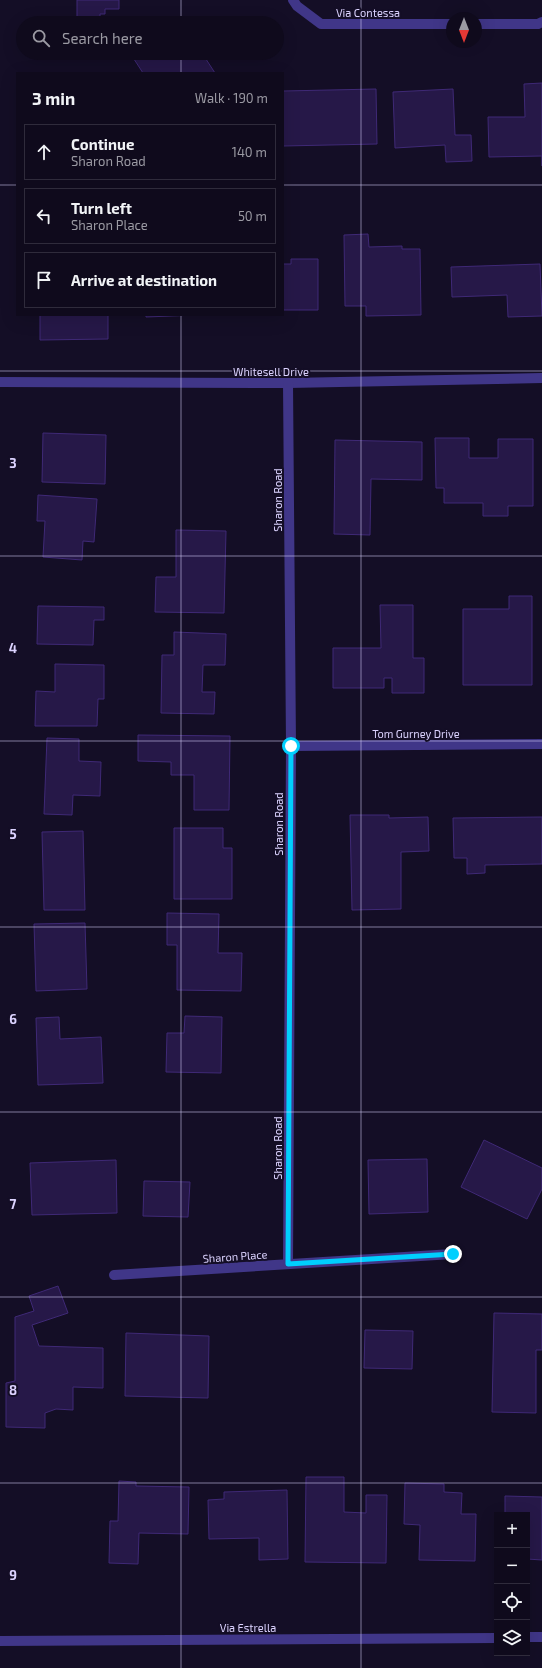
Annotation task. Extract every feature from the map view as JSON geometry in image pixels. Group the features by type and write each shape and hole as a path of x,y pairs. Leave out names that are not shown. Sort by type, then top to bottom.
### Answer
{"street":[{"name":"Via Contessa","path":"293,0 297,6 321,24 446,24"},
{"path":"482,24 538,24 542,22"},
{"name":"Whitesell Drive","path":"0,382 288,383 542,378"},
{"name":"Sharon Road","path":"288,383 291,746 288,1264"},
{"name":"Tom Gurney Drive","path":"291,746 542,744"},
{"name":"Sharon Place","path":"114,1275 453,1254"},
{"path":"530,1637 542,1637"},
{"name":"Via Estrella","path":"0,1641 494,1638"}],"building":[{"path":"77,0 119,0 119,9 105,9 105,14 100,14 100,16 77,16"},
{"path":"135,60 207,60 214,72 142,72"},
{"path":"542,83 542,156 489,157 488,117 525,117 524,84"},
{"path":"376,89 377,144 284,146 284,91"},
{"path":"453,89 455,135 471,135 472,161 446,162 445,145 395,148 393,92"},
{"path":"368,234 369,247 402,246 402,249 420,249 421,315 366,316 366,306 345,306 344,235"},
{"path":"291,259 318,259 318,310 284,310 284,264 291,264"},
{"path":"540,264 542,316 508,317 507,295 452,297 451,267"},
{"path":"40,316 108,316 108,339 40,340"},
{"path":"146,316 172,316 146,317"},
{"path":"43,433 106,435 105,484 42,482"},
{"path":"435,438 469,438 469,458 498,458 498,439 533,439 533,506 508,506 508,516 483,516 483,503 444,503 444,488 436,488"},
{"path":"335,440 422,442 422,480 371,479 370,535 334,534"},
{"path":"38,495 97,499 94,542 83,541 82,560 43,557 45,521 37,521"},
{"path":"176,530 226,531 224,613 155,612 156,577 176,577"},
{"path":"509,596 532,596 532,685 463,685 463,609 509,609"},
{"path":"380,605 413,605 413,658 424,658 424,693 392,693 392,678 384,678 384,688 333,688 333,648 381,648"},
{"path":"38,606 104,607 104,620 94,620 93,645 37,644"},
{"path":"174,632 226,634 225,665 203,665 202,692 215,692 214,714 161,713 162,655 174,655"},
{"path":"55,664 104,665 104,699 98,699 97,726 35,726 36,691 55,692"},
{"path":"138,735 230,736 229,810 194,810 194,775 171,775 171,762 138,761"},
{"path":"47,738 79,739 79,761 101,762 100,796 73,795 72,815 44,814"},
{"path":"350,815 389,815 389,818 428,817 429,851 401,852 401,909 352,910"},
{"path":"542,817 542,864 485,865 485,873 467,874 467,858 454,858 453,818"},
{"path":"174,828 223,828 223,848 232,848 232,899 174,899"},
{"path":"83,831 85,910 44,910 42,832"},
{"path":"167,913 219,914 218,953 242,953 241,991 177,990 177,945 167,945"},
{"path":"85,923 87,989 36,991 34,924"},
{"path":"185,1016 222,1017 221,1073 166,1072 167,1033 184,1033"},
{"path":"59,1017 60,1039 101,1037 103,1083 38,1085 36,1018"},
{"path":"484,1140 542,1168 542,1189 527,1219 461,1187"},
{"path":"427,1159 428,1212 369,1214 368,1160"},
{"path":"116,1160 117,1213 32,1215 30,1163"},
{"path":"144,1181 190,1182 188,1217 143,1216"},
{"path":"58,1286 68,1313 32,1325 39,1346 103,1348 103,1388 73,1387 73,1410 56,1409 45,1413 45,1428 6,1427 6,1383 15,1381 15,1317 34,1311 29,1296"},
{"path":"494,1313 542,1314 542,1350 536,1350 536,1413 492,1412"},
{"path":"365,1330 413,1331 412,1369 364,1368"},
{"path":"126,1333 209,1336 208,1398 125,1396"},
{"path":"306,1477 344,1477 344,1512 366,1513 366,1495 387,1495 386,1563 305,1562"},
{"path":"119,1481 136,1482 136,1486 189,1487 188,1534 139,1533 138,1564 109,1563 110,1521 118,1521"},
{"path":"405,1483 444,1484 444,1492 462,1493 461,1514 476,1514 475,1561 419,1560 420,1525 404,1524"},
{"path":"287,1490 288,1559 259,1560 259,1538 209,1539 208,1500 224,1499 224,1492"},
{"path":"505,1496 542,1497 542,1560 530,1559 530,1512 505,1512"}],"route":[{"path":"291,746 288,1264 453,1254"}]}
